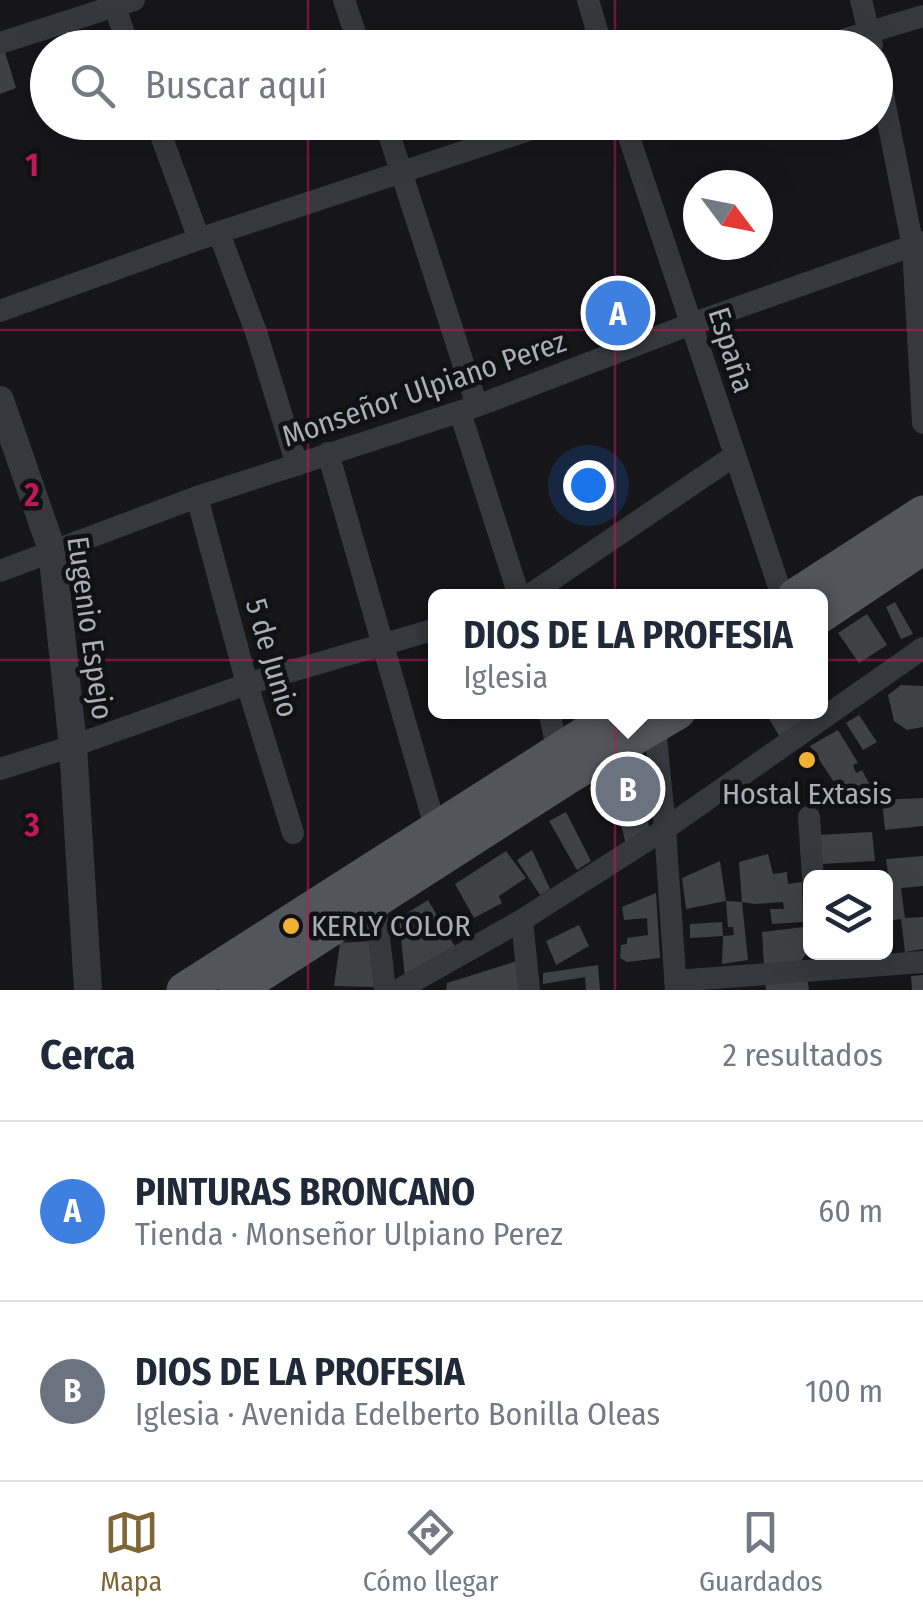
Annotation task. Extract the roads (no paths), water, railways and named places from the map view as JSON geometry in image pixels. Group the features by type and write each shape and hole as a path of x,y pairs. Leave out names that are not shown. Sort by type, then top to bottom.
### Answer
{"main road":[{"path":"806,589 923,513"},
{"path":"828,611 923,547"},
{"path":"184,990 608,719"},
{"path":"236,990 566,778 666,719"}],"street":[{"path":"344,0 354,30"},
{"path":"588,0 597,30"},
{"path":"861,0 869,30"},
{"path":"41,30 124,4 127,30"},
{"path":"893,30 923,16"},
{"path":"0,43 30,34"},
{"path":"893,135 918,245 923,423"},
{"path":"164,140 256,332 297,466"},
{"path":"391,140 517,589"},
{"path":"0,311 498,140"},
{"name":"España","path":"630,140 780,589"},
{"name":"Monseñor Ulpiano Perez","path":"0,570 198,497 468,409 691,324 918,245"},
{"name":"Eugenio Espejo","path":"0,400 52,550 73,746 88,990"},
{"path":"328,454 436,830"},
{"path":"538,589 734,456"},
{"name":"5 de Junio","path":"198,497 247,684 293,834"},
{"path":"0,769 247,684 428,631"},
{"path":"828,715 923,648"},
{"path":"550,719 558,751"},
{"path":"666,719 665,829 676,986 923,962"},
{"path":"398,990 522,920 665,829 822,719"},
{"path":"810,817 813,870"},
{"path":"375,902 384,990"},
{"path":"522,920 528,990"}],"place":[{"name":"PINTURAS BRONCANO","path":"618,313"},
{"name":"Hostal Extasis","path":"807,760"},
{"name":"DIOS DE LA PROFESIA","path":"628,789"},
{"name":"KERLY COLOR","path":"291,926"}]}
